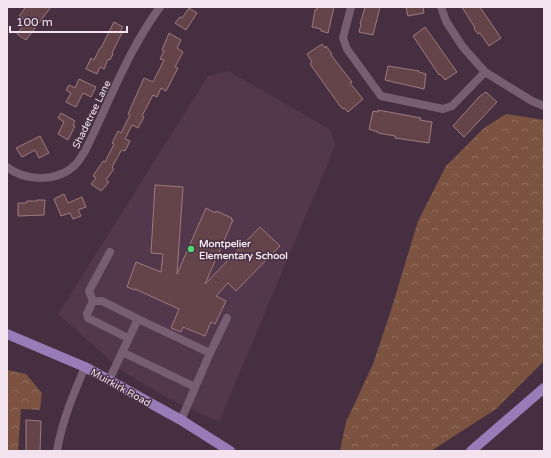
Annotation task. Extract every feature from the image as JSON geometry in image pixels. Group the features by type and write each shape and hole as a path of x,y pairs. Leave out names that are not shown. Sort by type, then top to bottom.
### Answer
{"main road":[{"name":"Muirkirk Road","path":"7,334 109,380 181,420 230,451"},
{"path":"471,451 544,388"}],"street":[{"name":"Shadetree Lane","path":"7,167 13,172 24,176 40,178 54,177 67,171 76,164 85,151 129,59 160,7"},
{"path":"351,7 343,38 347,49 381,96 443,109 452,106 485,72"},
{"path":"440,7 446,22 462,46 485,72 532,101 544,106"},
{"path":"110,252 89,291 93,301 87,314 88,318 128,338"},
{"path":"93,301 102,301 210,353"},
{"path":"181,420 227,318"},
{"path":"109,380 138,319"},
{"path":"122,352 195,387"},
{"path":"57,451 60,433 69,403 85,368"}],"shaded area":[{"path":"229,71 329,129 336,144 219,422 169,399 121,370 58,314 208,76"}],"green space":[{"path":"506,114 544,120 544,361 496,409 431,451 340,451 346,422 373,364 418,221 446,166 484,128"},
{"path":"7,370 26,374 42,393 40,410 21,409 18,451 7,451"}],"building":[{"path":"26,7 51,7 26,40 17,34 27,21 19,16"},
{"path":"317,7 334,7 328,33 321,31 321,29 312,27 315,10 317,10"},
{"path":"365,7 380,7 373,35 359,32"},
{"path":"406,7 423,7 424,13 408,16"},
{"path":"462,7 480,7 501,38 489,46 480,33 478,34 474,29 475,28"},
{"path":"189,8 197,13 186,30 175,23 180,17 182,18"},
{"path":"114,22 123,27 120,32 122,33 110,60 108,59 104,69 100,67 97,74 86,69 91,58 94,60"},
{"path":"425,27 457,72 445,80 440,74 439,75 413,36"},
{"path":"169,33 181,40 177,48 183,52 175,67 178,68 166,91 161,88 157,97 153,95 142,116 144,117 138,128 132,125 125,139 130,141 125,151 121,151 112,167 114,169 106,180 109,182 101,191 91,184 96,178 93,176 103,161 105,162 114,144 112,143 118,131 121,133 130,115 128,114 144,78 153,82 164,60 160,59"},
{"path":"322,44 325,48 326,46 332,54 331,55 352,82 350,83 363,99 348,112 340,106 310,64 312,62 307,54"},
{"path":"388,66 419,71 426,74 424,89 385,80"},
{"path":"79,79 96,87 91,97 83,93 76,107 66,102 71,93 66,90 69,85 75,88"},
{"path":"486,92 497,102 464,137 453,126 479,97"},
{"path":"378,110 421,118 420,120 432,122 429,143 395,138 395,136 378,133 369,129 373,111 378,112"},
{"path":"61,113 75,121 73,125 75,126 68,140 58,134 64,122 58,118"},
{"path":"40,136 49,153 39,158 35,150 22,157 16,148"},
{"path":"155,185 183,187 177,274 206,208 215,213 216,211 232,218 231,220 233,220 205,284 260,227 280,246 236,291 228,283 216,296 226,301 215,324 211,322 205,336 183,327 181,332 171,328 179,309 135,289 127,287 136,262 161,272 163,254 151,253"},
{"path":"64,194 68,203 82,197 86,207 78,210 81,216 73,219 70,213 61,216 54,199"},
{"path":"45,200 44,215 18,216 18,203 26,203 27,201"},
{"path":"26,420 41,421 40,451 26,451"}],"place":[{"name":"Montpelier Elementary School","path":"191,249"}]}
